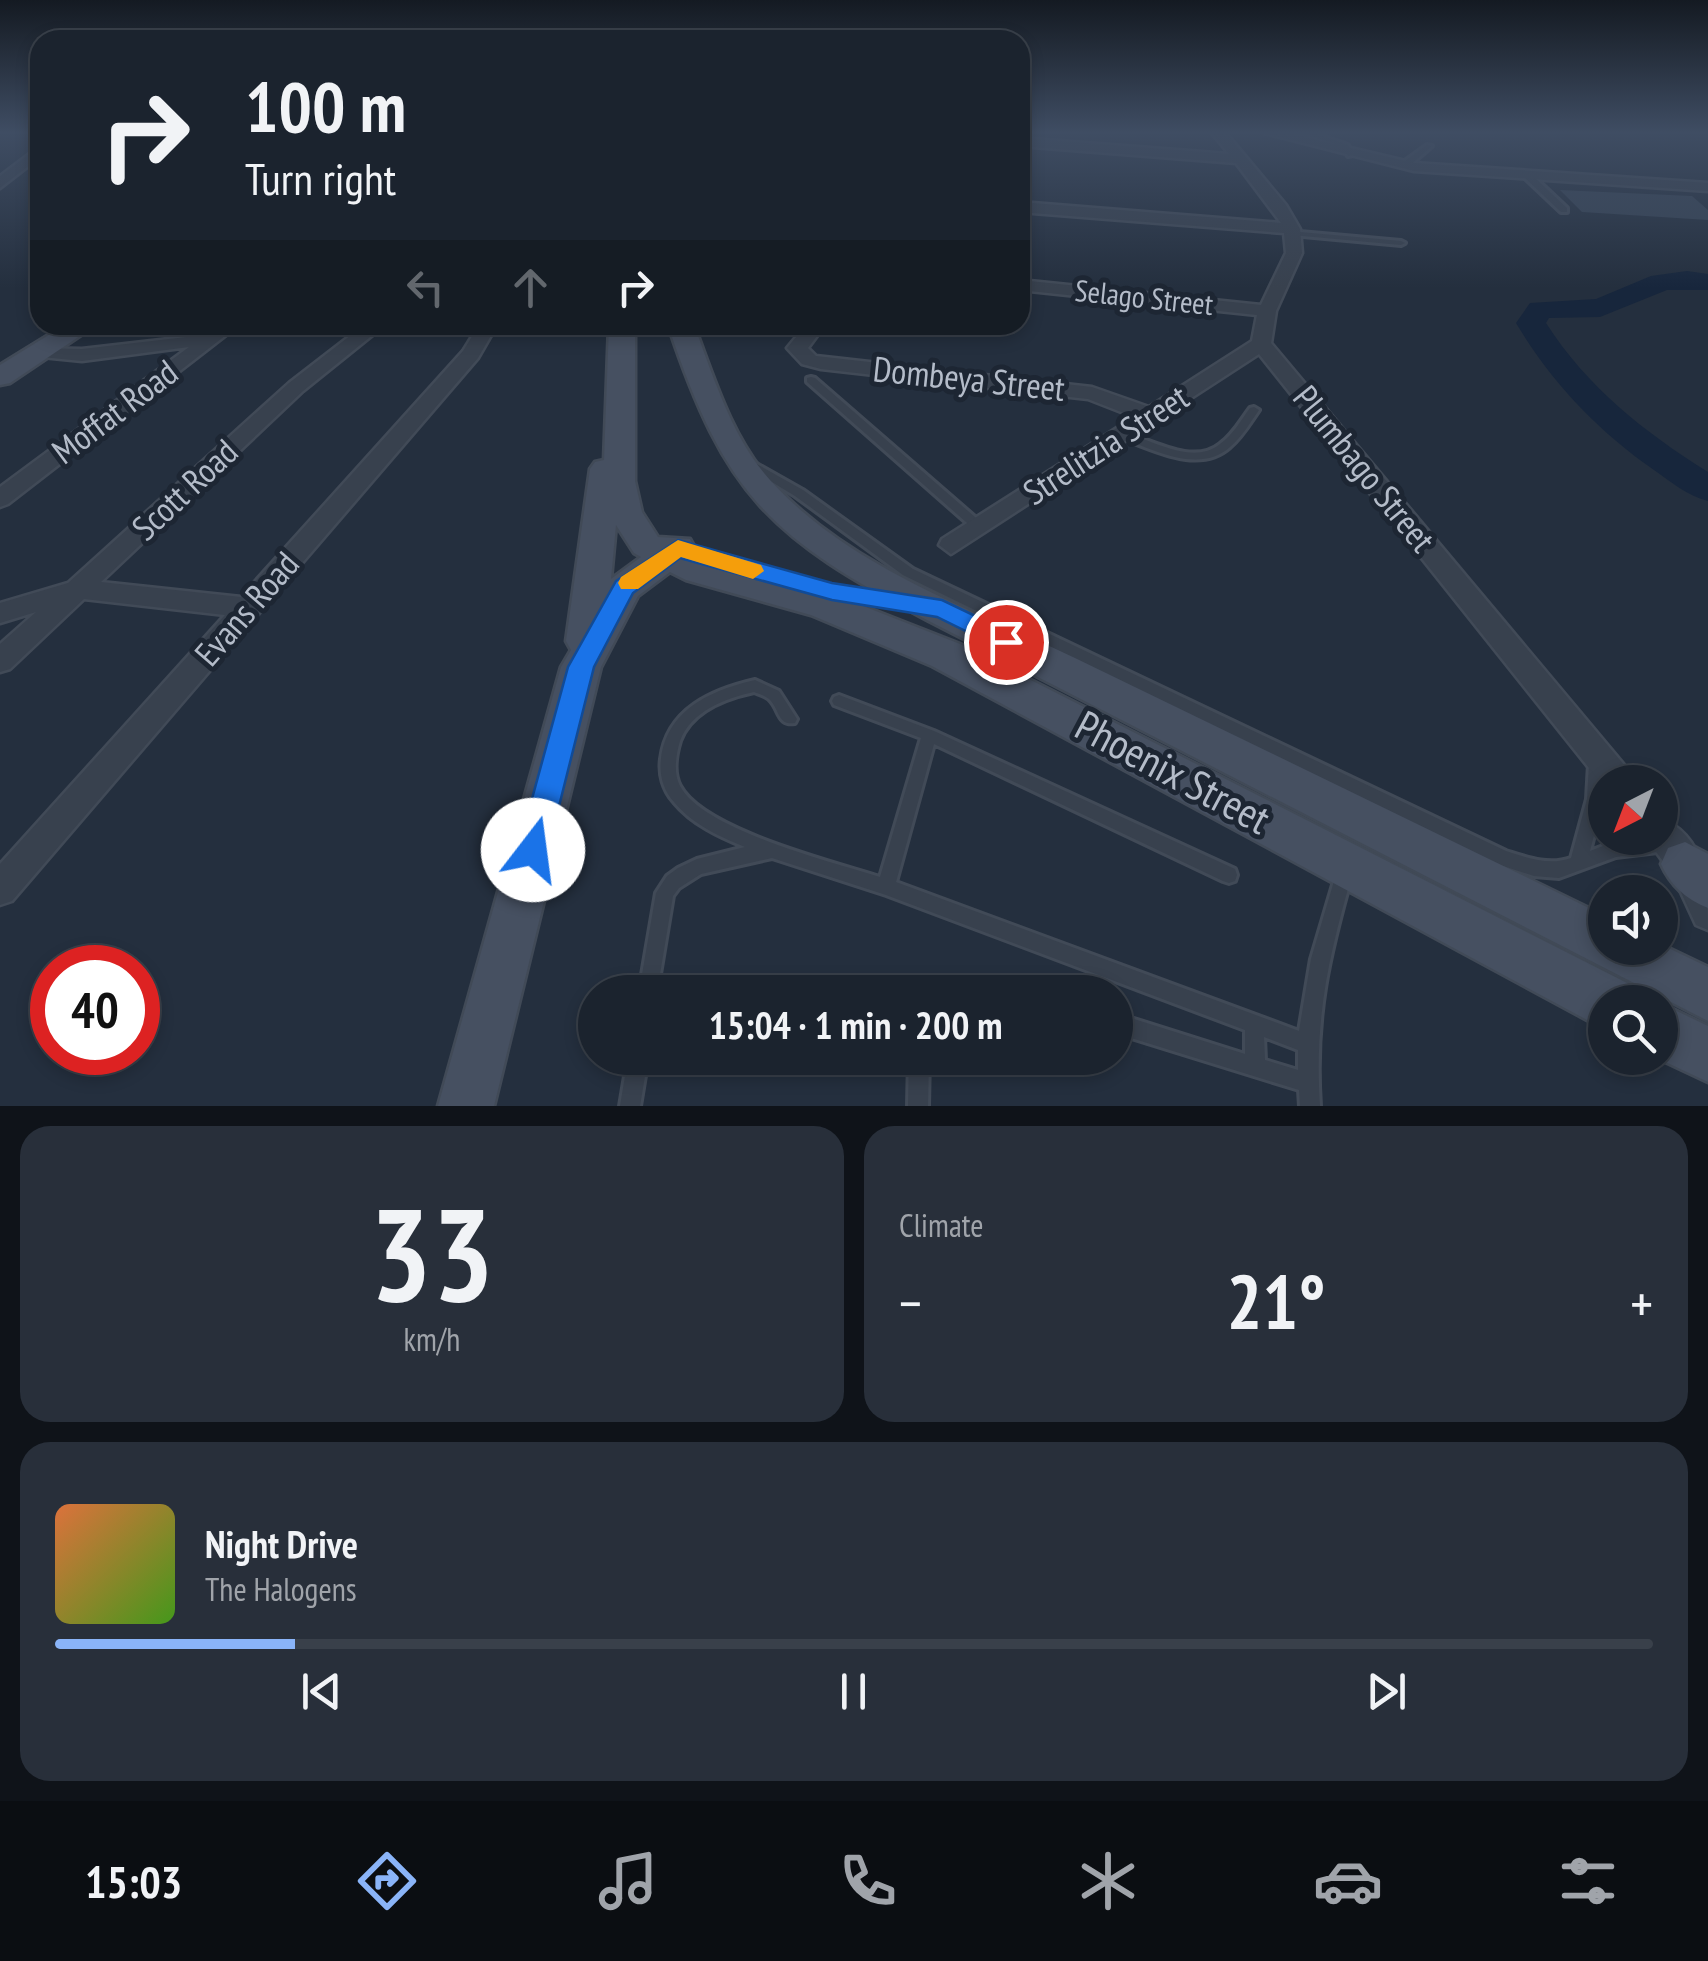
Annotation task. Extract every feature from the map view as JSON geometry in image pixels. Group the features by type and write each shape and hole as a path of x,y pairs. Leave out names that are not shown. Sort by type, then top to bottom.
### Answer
{"main road":[{"path":"0,376 67,335"},
{"path":"466,1106 581,667 621,371 622,335"},
{"path":"645,335 640,486 648,517 671,552 832,592 942,609"},
{"name":"Phoenix Street","path":"684,335 705,393 739,460 760,489 820,538 1356,843 1588,989"},
{"name":"Phoenix Street","path":"621,371 618,481 625,513 646,545 671,552 699,570 822,605 946,655 1356,843 1588,935"},
{"path":"581,667 624,588 671,552"},
{"path":"1649,965 1708,995"},
{"path":"1678,1039 1708,1054"}],"street":[{"path":"1261,185 1281,208 1292,231 1290,263 1267,311 1262,344"},
{"path":"1680,185 1708,186"},
{"path":"1030,208 1292,231"},
{"name":"Selago Street","path":"1030,287 1267,311"},
{"name":"Moffat Road","path":"0,499 217,335"},
{"name":"Scott Road","path":"0,661 296,387 363,335"},
{"name":"Evans Road","path":"0,889 471,354 482,335"},
{"name":"Dombeya Street","path":"808,335 797,348 810,360 1092,393 1152,416"},
{"path":"39,352 80,358 177,341 209,341"},
{"name":"Strelitzia Street","path":"951,545 1262,344"},
{"name":"Plumbago Street","path":"1262,344 1605,765"},
{"path":"0,613 78,589 248,608"},
{"path":"1680,856 1708,913"}],"lane":[{"path":"1537,185 1564,210"},
{"path":"1292,231 1401,243"},
{"path":"811,380 980,527"},
{"path":"1123,435 1188,456 1203,456 1222,450 1254,410"},
{"path":"739,460 788,486 908,572 1503,858 1534,868 1559,870 1616,849 1680,856"},
{"path":"790,718 770,691 748,687 696,709 675,733 668,756 668,775 676,795 717,828 1306,1043"},
{"path":"839,701 929,736 1230,875"},
{"path":"886,887 929,736"},
{"path":"1578,864 1595,799 1597,756"},
{"path":"1310,1106 1306,1043 1314,976 1356,843"},
{"path":"651,975 671,880 688,870 775,849"},
{"path":"1254,1024 1255,1066"},
{"path":"1133,1029 1308,1083"},
{"path":"630,1106 635,1075"},
{"path":"918,1075 918,1106"}],"building":[{"path":"1560,190 1692,196 1708,210 1708,220 1582,212"}],"waterway":[{"path":"1708,282 1661,282 1600,308 1540,309 1531,323 1566,374 1609,417 1708,489"}],"slow traffic":[{"path":"629,583 678,548 753,571"}],"route":[{"path":"533,850 581,667 624,588 678,548 708,560 832,592 942,609 1006,642"}]}
